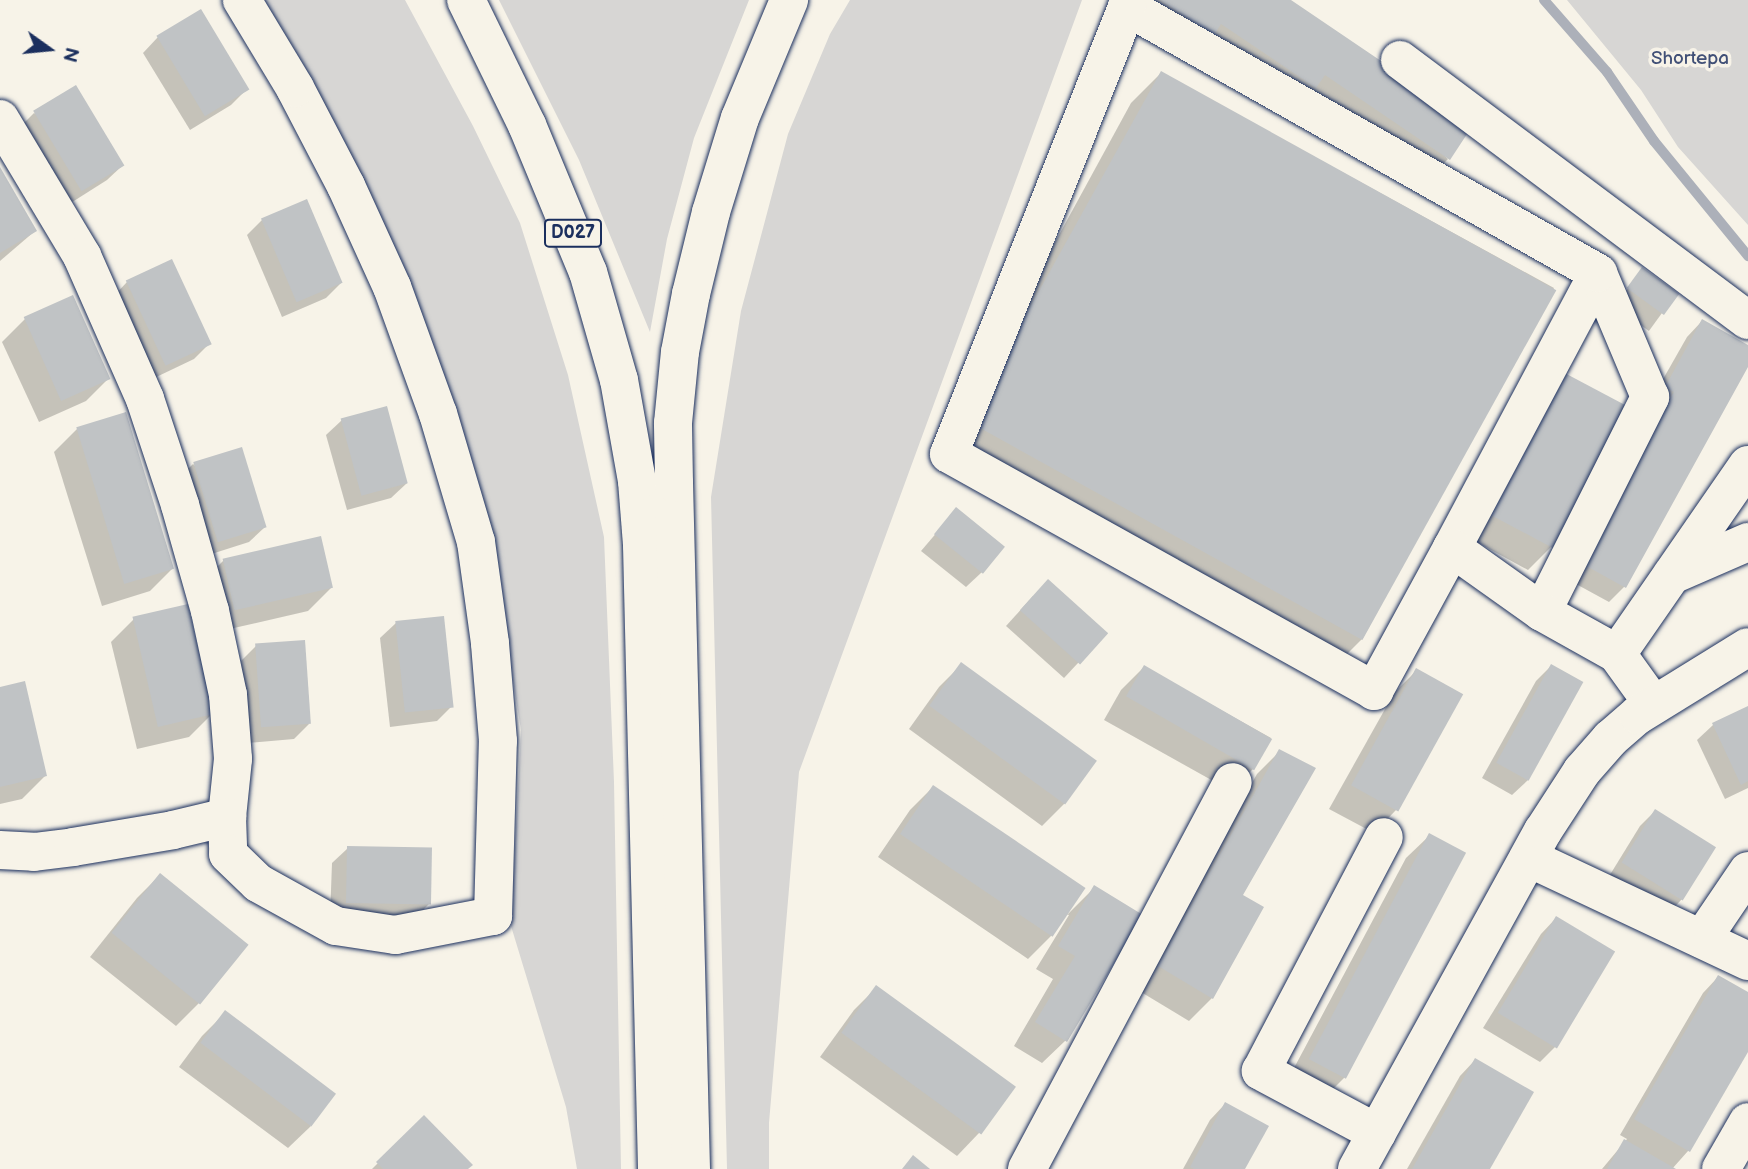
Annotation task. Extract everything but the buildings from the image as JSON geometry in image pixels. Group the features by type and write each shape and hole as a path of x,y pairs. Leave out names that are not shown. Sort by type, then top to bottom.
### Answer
{"main road":[{"path":"0,118 82,256 145,399 177,493 210,611 228,695 233,759 227,817 228,854 258,883 336,926 395,935 493,916 498,741 490,643 476,542 438,414 392,287 295,88 242,0"},
{"name":"D027","path":"466,0 564,206 588,272 619,380 656,482 691,1169"},
{"name":"D027","path":"657,1169 642,545 673,423 680,352 711,212 740,118 789,0"},
{"path":"1542,612 1650,397 1598,272 1121,3 949,454 1374,691 1598,272"},
{"path":"1400,60 1748,320"},
{"path":"1617,653 1748,466"},
{"path":"1672,575 1748,542"},
{"path":"1452,548 1542,612 1617,653 1653,704"},
{"path":"1357,1169 1554,811 1582,771 1610,739 1653,704 1748,647"},
{"path":"1027,1169 1233,782"},
{"path":"0,850 47,850 173,830 227,817"},
{"path":"1377,1133 1261,1071 1384,837"},
{"path":"1529,858 1748,961"},
{"path":"1702,939 1748,871"},
{"path":"1721,1169 1748,1122"}],"green space":[{"path":"258,0 405,0 473,126 520,223 568,375 604,537 614,782 621,1169 577,1169 566,1107 511,926 521,730 488,526"},
{"path":"499,0 749,0 694,138 667,239 650,332 579,160"},
{"path":"850,0 1082,0 799,772 769,1123 769,1169 727,1169 711,497 741,311 788,134 830,34"},
{"name":"Shortepa","path":"1567,0 1748,0 1748,225 1678,147 1641,90"}],"waterway":[{"path":"1544,0 1607,72 1654,141 1748,256"}]}
